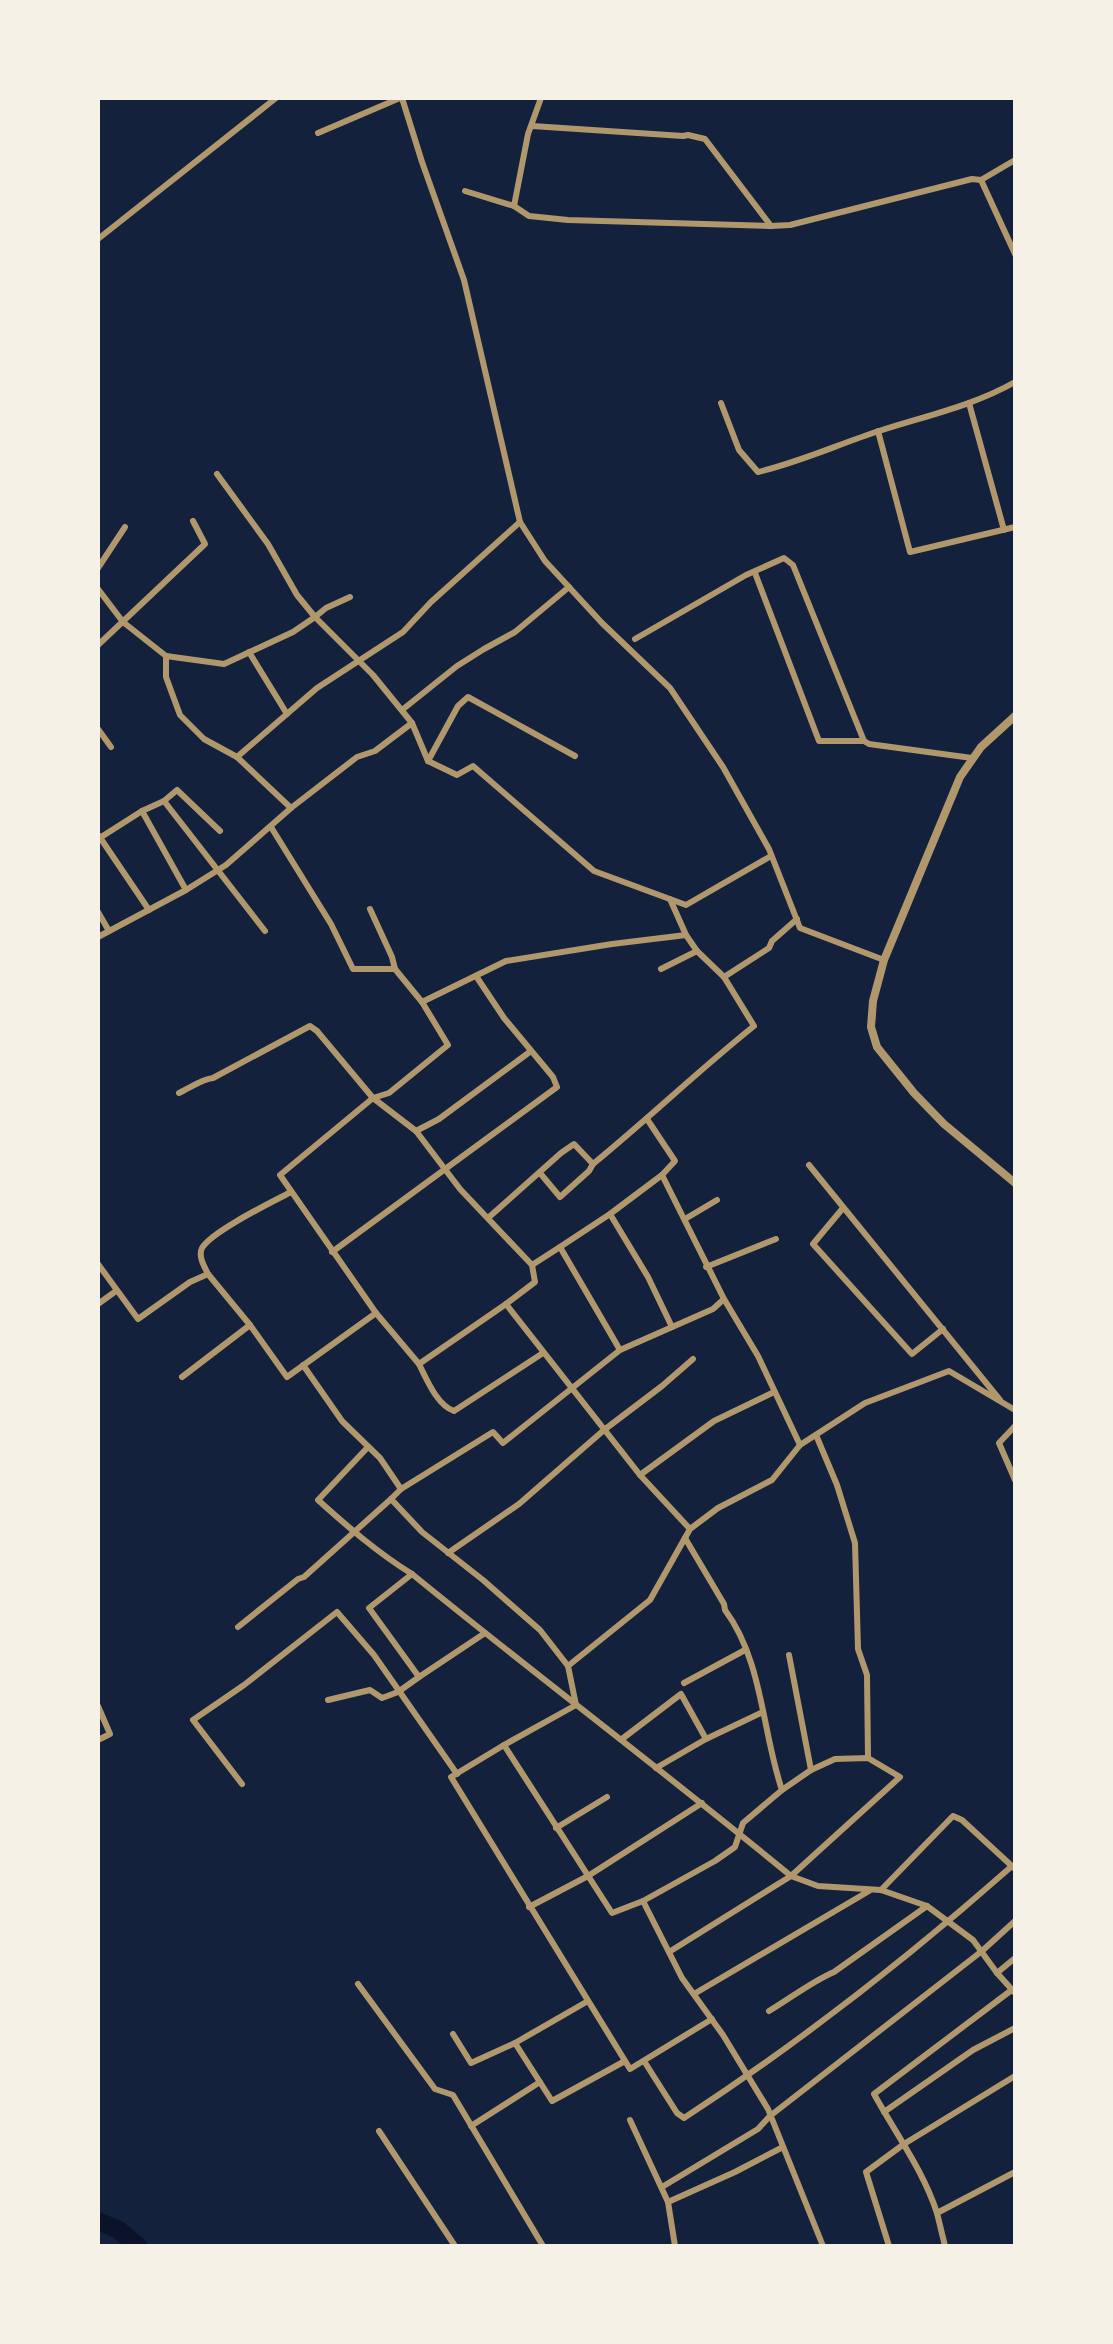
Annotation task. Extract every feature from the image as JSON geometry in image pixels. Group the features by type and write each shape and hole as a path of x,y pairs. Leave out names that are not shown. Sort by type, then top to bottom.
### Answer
{"street":[{"path":"98,239 276,98"},
{"path":"318,133 401,98 464,280 520,522 545,561 670,688 723,767 771,856 800,928 884,960"},
{"path":"514,206 528,134 541,98"},
{"path":"532,126 688,135 705,139 771,226"},
{"path":"466,191 514,206 529,216 568,220 790,225 972,179 981,180 1015,160"},
{"path":"981,180 1015,254"},
{"path":"721,403 739,450 758,472 781,467 878,431 969,403 1015,382"},
{"path":"969,403 1004,530"},
{"path":"878,431 910,552 1015,527"},
{"path":"218,474 268,544 297,595 412,723 428,761 457,775 473,766 594,871 686,905 771,856"},
{"path":"98,645 205,544 193,521"},
{"path":"237,757 317,688 403,632 520,522"},
{"path":"98,568 125,527"},
{"path":"635,639 746,575 784,558 793,565 864,741"},
{"path":"755,573 819,741 864,741 869,744 972,758"},
{"path":"402,710 457,666 515,632 569,587"},
{"path":"98,589 123,622 166,656 224,664 293,632 326,608 349,597"},
{"path":"249,652 287,714"},
{"path":"166,656 166,677 180,715 204,738 237,757 291,808"},
{"path":"428,761 458,706 468,696 575,756"},
{"path":"1015,716 989,739 960,777 884,960 873,1001 871,1027 877,1047 914,1093 944,1124 1015,1184"},
{"path":"98,937 217,871 291,808 357,757 375,751 412,723"},
{"path":"98,729 111,747"},
{"path":"149,910 99,837 164,801 177,790 220,831"},
{"path":"164,801 265,931"},
{"path":"142,811 186,890"},
{"path":"271,827 331,924 354,969 395,969"},
{"path":"540,1173 560,1197 589,1171 593,1164 647,1119 710,1060 754,1026 724,977 697,951 686,935 670,899"},
{"path":"370,909 384,936 395,969 422,1002 447,1045 389,1093 373,1098 280,1175 332,1252 419,1364 437,1395 451,1411 543,1353"},
{"path":"98,912 109,931"},
{"path":"724,977 769,948 772,940 797,919"},
{"path":"422,1002 506,961 686,935"},
{"path":"661,969 697,951"},
{"path":"332,1252 557,1087 553,1077 504,1018 475,976"},
{"path":"179,1093 205,1079 213,1078 310,1026 373,1098 416,1131 444,1169 532,1265 536,1282 419,1364"},
{"path":"416,1131 439,1119 531,1051"},
{"path":"532,1265 610,1214 662,1175 675,1161 647,1119"},
{"path":"488,1218 574,1144 593,1164"},
{"path":"808,1165 1004,1404"},
{"path":"662,1175 706,1267 758,1356 800,1446"},
{"path":"291,1192 235,1221 203,1247 200,1256 208,1274 250,1325 286,1377 376,1312"},
{"path":"685,1219 717,1200"},
{"path":"844,1208 813,1244 912,1354 943,1329"},
{"path":"610,1214 673,1327"},
{"path":"706,1267 775,1239"},
{"path":"560,1247 620,1350"},
{"path":"98,1264 138,1319 190,1282 208,1274"},
{"path":"98,1304 116,1291"},
{"path":"238,1627 304,1577 401,1489 493,1432 503,1443 620,1350 713,1309 724,1299"},
{"path":"506,1304 640,1475 690,1529"},
{"path":"182,1377 250,1325"},
{"path":"448,1553 519,1504 604,1430 693,1359"},
{"path":"303,1365 342,1421 380,1458 401,1489"},
{"path":"568,1666 650,1600 690,1529 718,1508 772,1480 800,1446 865,1403 949,1371 1015,1410"},
{"path":"640,1475 714,1422 774,1392"},
{"path":"1015,1426 999,1443 1015,1480"},
{"path":"816,1435 837,1485 855,1543 858,1649 867,1675 868,1758"},
{"path":"368,1447 318,1500 354,1533 388,1560 412,1574 791,1876 818,1886 881,1890 928,1906 973,1940 1014,1991 874,2094 887,2121 928,2185 944,2246"},
{"path":"391,1499 422,1532 540,1630 568,1666 576,1705"},
{"path":"685,1538 724,1604 745,1650 782,1790"},
{"path":"412,1574 369,1608 419,1677"},
{"path":"242,1784 193,1720 244,1685 337,1612 374,1656 457,1774"},
{"path":"328,1700 370,1690 382,1698 398,1692 485,1633"},
{"path":"684,1683 745,1650"},
{"path":"789,1655 811,1770"},
{"path":"622,1739 681,1695 706,1739"},
{"path":"576,1705 451,1777 630,2069 712,2019"},
{"path":"98,1706 110,1734 98,1740"},
{"path":"656,1768 706,1739 763,1712"},
{"path":"504,1745 612,1913 643,1900 715,1861 735,1847 743,1823 811,1770 835,1759 868,1758 900,1777 791,1876 668,1952"},
{"path":"556,1828 607,1797"},
{"path":"530,1907 588,1876 702,1803"},
{"path":"644,2061 677,2113 684,2118 748,2076 949,1922 1014,1868 961,1820 953,1816 881,1890"},
{"path":"694,1994 871,1889"},
{"path":"643,1900 682,1978 712,2019 770,2116 823,2246"},
{"path":"769,2011 802,1992 818,1979 834,1972 928,1906"},
{"path":"662,2188 758,2129 770,2116 982,1951 1015,1921"},
{"path":"997,1973 1015,1958"},
{"path":"358,1984 435,2090 453,2095 543,2246"},
{"path":"453,2034 471,2063 515,2043 588,2001"},
{"path":"884,2112 973,2050 1015,2028"},
{"path":"515,2043 552,2101 625,2061"},
{"path":"888,2246 866,2172 904,2144 1015,2076"},
{"path":"471,2126 540,2082"},
{"path":"631,2120 656,2181 668,2202 674,2246"},
{"path":"379,2131 454,2246"},
{"path":"668,2202 783,2147"},
{"path":"937,2213 1015,2172"}],"waterway":[{"path":"98,2221 119,2230 138,2246"}]}
